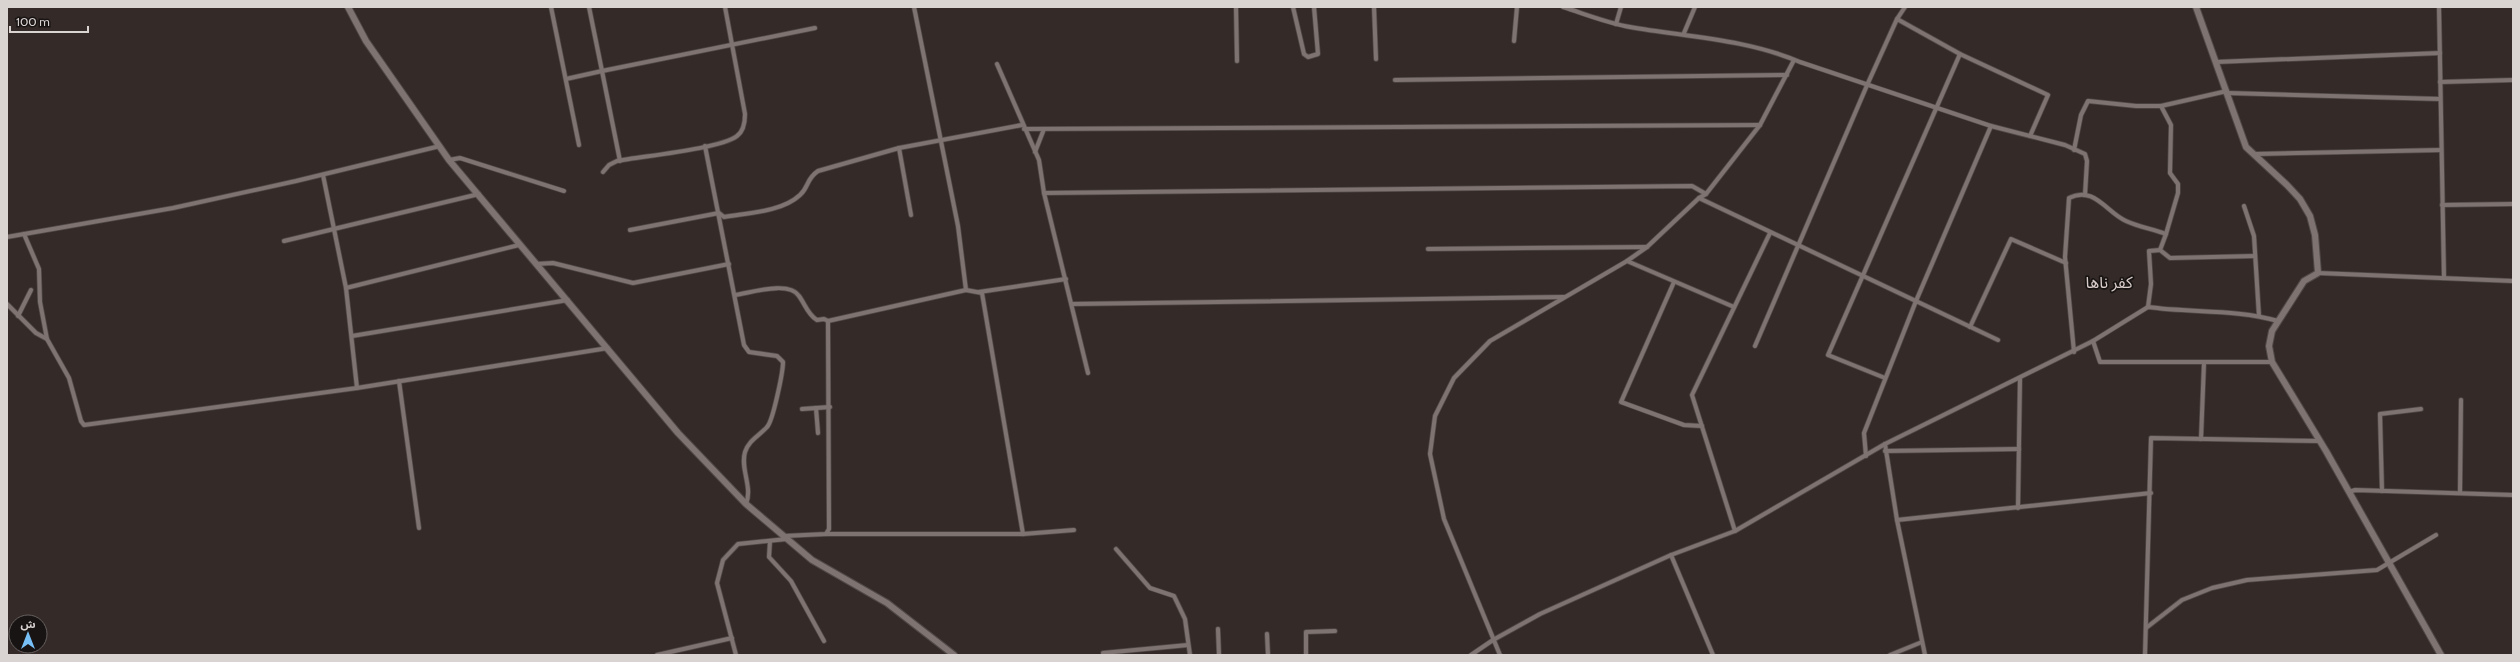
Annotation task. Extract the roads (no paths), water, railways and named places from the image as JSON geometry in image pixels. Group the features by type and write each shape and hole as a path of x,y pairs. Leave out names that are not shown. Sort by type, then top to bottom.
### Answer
{"street":[{"path":"348,7 366,41 449,160 678,433 746,504 812,560 887,602 954,655"},
{"path":"551,7 579,145"},
{"path":"589,7 620,161"},
{"path":"603,172 609,165 620,161 705,146 738,136 745,124 733,45 725,7"},
{"path":"914,7 958,226 966,290"},
{"path":"1236,7 1237,61"},
{"path":"1293,7 1304,54 1308,57 1318,54 1314,7"},
{"path":"1374,7 1376,59"},
{"path":"1514,41 1518,7"},
{"path":"1563,7 1616,24 1684,33 1776,52 1794,60 1991,126 2030,136 2074,150 2085,154 2087,161 2084,195"},
{"path":"1616,24 1621,7"},
{"path":"1684,33 1695,7"},
{"path":"1755,346 1868,84 1897,19 1905,7"},
{"path":"2196,7 2228,92 2246,147 2300,198 2310,216 2314,235 2318,273"},
{"path":"2439,7 2444,278"},
{"path":"1897,19 1960,54 2048,95 2030,136"},
{"path":"566,79 814,28"},
{"path":"2216,62 2440,53"},
{"path":"1885,378 1828,355 1935,107 1960,54"},
{"path":"1500,655 1444,519 1430,454 1436,416 1454,378 1490,341 1627,261 1647,247 1699,198 1706,194 1760,125 1794,60"},
{"path":"997,64 1023,127 1039,160 1044,193 1088,373"},
{"path":"1395,80 1787,75"},
{"path":"2440,82 2513,80"},
{"path":"2074,150 2081,115 2088,101 2136,106 2161,106 2228,92 2440,99"},
{"path":"2160,250 2178,193 2178,184 2170,173 2171,125 2161,106"},
{"path":"719,213 724,218 778,207 801,194 809,176 818,171 899,148 940,139 1023,127 1044,129 1760,125"},
{"path":"1866,456 1864,433 1916,301 1991,126"},
{"path":"1035,152 1044,129"},
{"path":"7,237 173,208 323,175 440,146"},
{"path":"705,146 745,348 751,353 779,357 783,365 769,424 749,444 744,454 744,464 749,492 746,504"},
{"path":"2246,147 2258,155 2441,150"},
{"path":"899,148 911,215"},
{"path":"449,160 460,158 564,191"},
{"path":"323,175 346,288 357,388"},
{"path":"1044,193 1692,186 1706,194"},
{"path":"284,241 479,194"},
{"path":"2074,352 2066,262 2069,198 2084,195 2100,200 2125,221 2166,234"},
{"path":"1699,198 1998,340"},
{"path":"2442,205 2513,204"},
{"path":"2244,206 2253,226 2259,316"},
{"path":"630,230 719,213"},
{"path":"1735,531 1692,395 1770,233"},
{"path":"24,234 39,269 40,302 47,339 69,378 81,421 84,425 357,388 608,348"},
{"path":"1970,327 2011,239 2066,262"},
{"path":"346,288 519,245"},
{"path":"1428,249 1647,247"},
{"path":"2148,307 2151,284 2150,251 2160,250 2170,258 2255,256"},
{"path":"1627,261 1734,307"},
{"path":"536,264 553,263 633,283 729,264"},
{"path":"2441,655 2349,492 2272,362 2269,346 2272,331 2304,281 2318,273 2513,281"},
{"path":"735,295 784,287 798,294 812,318 828,321 966,290 979,292 1066,279"},
{"path":"1674,282 1621,402 1684,426 1702,426"},
{"path":"18,316 31,290"},
{"path":"979,292 982,293 1023,534"},
{"path":"1072,304 1565,297"},
{"path":"352,336 568,300"},
{"path":"7,304 36,333 47,339"},
{"path":"1471,655 1493,640 1540,614 1671,555 1735,531 1886,444 2093,342 2148,307 2176,311 2259,316 2278,320"},
{"path":"826,534 829,529 830,407 828,321"},
{"path":"2093,342 2100,362 2272,362"},
{"path":"2201,439 2204,363"},
{"path":"2018,508 2020,378"},
{"path":"398,381 419,528"},
{"path":"2460,493 2461,400"},
{"path":"802,409 830,407"},
{"path":"816,408 818,433"},
{"path":"2382,491 2380,414 2421,409"},
{"path":"2145,655 2151,438 2319,441"},
{"path":"1886,444 1885,451 1897,520 1925,655"},
{"path":"1885,451 2019,450"},
{"path":"2349,492 2355,490 2513,495"},
{"path":"1897,520 2150,493"},
{"path":"736,655 717,583 722,560 738,544 826,534 1023,534 1074,530"},
{"path":"2146,628 2182,600 2212,588 2248,580 2378,570 2436,535"},
{"path":"770,541 769,557 791,581 824,641"},
{"path":"1116,549 1150,588 1174,596 1185,619 1190,655"},
{"path":"1671,555 1713,655"},
{"path":"1218,629 1219,655"},
{"path":"1306,655 1306,632 1335,631"},
{"path":"1267,634 1268,655"},
{"path":"657,655 732,638"},
{"path":"1890,655 1922,642"},
{"path":"1103,653 1188,645"}],"district":[{"name":"كفر ناها","path":"2109,282"}]}
